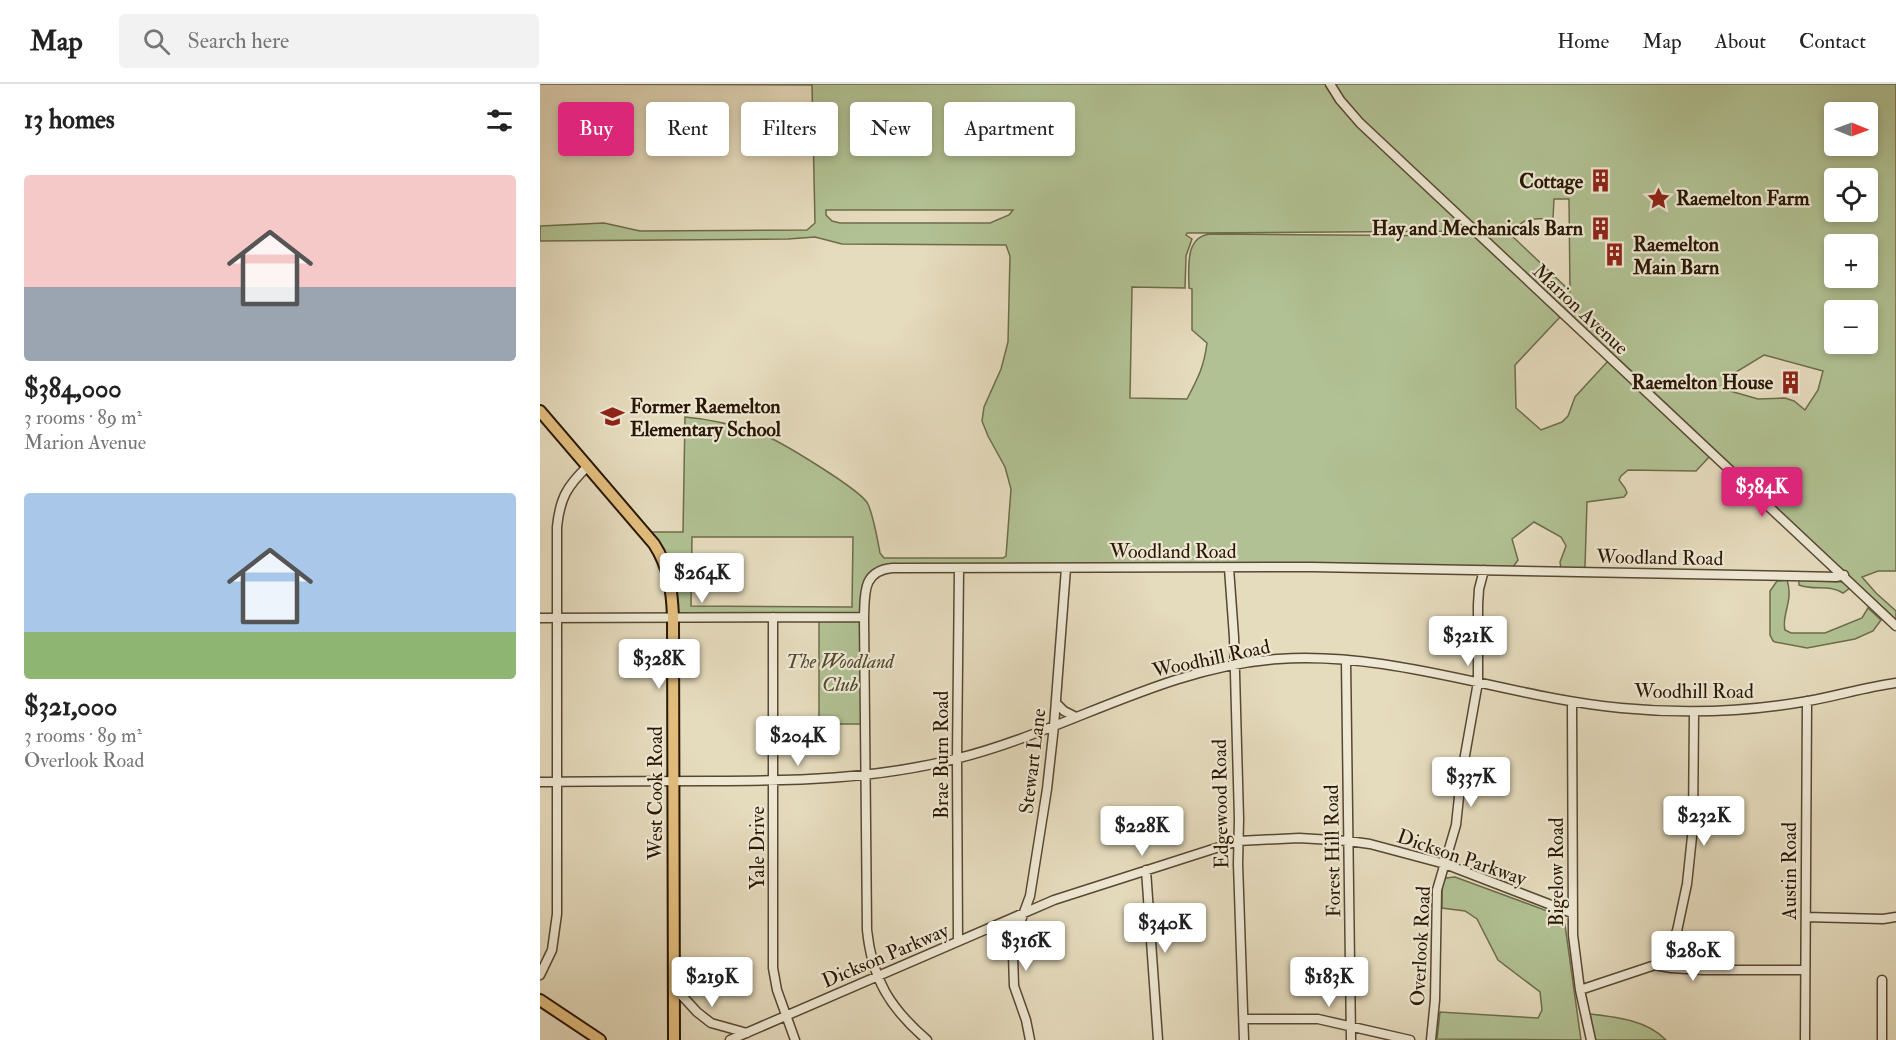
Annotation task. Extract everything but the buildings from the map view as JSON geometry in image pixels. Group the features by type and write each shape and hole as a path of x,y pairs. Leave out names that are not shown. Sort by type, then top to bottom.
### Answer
{"main road":[{"name":"West Cook Road","path":"540,411 647,535 659,552 671,585 674,1040"},
{"path":"540,1000 600,1040"}],"street":[{"name":"Marion Avenue","path":"1330,84 1340,100 1360,123 1896,626"},
{"path":"540,975 552,950 557,923 557,527 560,505 568,488 588,466"},
{"name":"Woodland Road","path":"864,617 867,585 871,577 878,571 892,568 1229,568 1836,577 1844,575"},
{"name":"Stewart Lane","path":"1030,1040 1026,1020 1014,986 1012,955 1017,931 1030,896 1044,809 1054,726 1066,568"},
{"name":"Edgewood Road","path":"1229,568 1234,637 1244,1040"},
{"name":"Brae Burn Road","path":"958,941 959,569"},
{"name":"Overlook Road","path":"1431,1040 1435,990 1437,890 1456,825 1461,778 1478,682 1479,590 1484,570"},
{"name":"Yale Drive","path":"773,617 773,968 777,990 795,1040"},
{"path":"540,618 864,617 865,912 869,951 877,976 892,1003 927,1040"},
{"name":"Woodhill Road","path":"540,782 773,781 865,775 957,759 1012,743 1163,683 1234,666 1285,659 1414,669 1572,702 1645,710 1694,712 1752,709 1807,701 1896,683"},
{"name":"Forest Hill Road","path":"1346,662 1351,1040"},
{"name":"Austin Road","path":"1805,1040 1807,701"},
{"name":"Bigelow Road","path":"1572,702 1574,953 1591,1040"},
{"path":"1056,703 1064,711 1076,717"},
{"path":"1655,965 1677,931 1687,884 1693,827 1694,712"},
{"name":"Dickson Parkway","path":"730,1040 1054,900 1238,841 1299,838 1348,841 1412,854 1445,864 1572,913"},
{"path":"1146,870 1158,1040"},
{"path":"1806,917 1883,919 1896,917"},
{"path":"988,929 1001,938 1012,955"},
{"path":"1580,990 1655,965 1692,969 1805,970"},
{"path":"1882,980 1882,1040"},
{"path":"674,987 697,1012 711,1023 747,1033"},
{"path":"1244,1019 1308,1018 1351,1025 1410,1040"}],"green space":[{"path":"540,84 1326,84 1465,225 1464,231 1187,233 1186,235 1192,239 1186,256 1185,288 1132,287 1130,398 1187,399 1197,378 1207,343 1192,330 1192,289 1189,288 1189,263 1192,247 1202,236 1211,234 1461,236 1473,233 1561,316 1515,365 1516,408 1541,430 1562,422 1568,416 1575,397 1608,361 1710,456 1696,471 1628,470 1619,480 1627,493 1624,497 1587,502 1585,566 1583,569 1561,568 1560,562 1566,546 1564,542 1561,537 1534,522 1512,539 1518,560 1513,567 1312,564 876,569 865,580 862,614 676,613 649,532 683,532 685,417 724,423 761,434 836,477 868,504 880,553 884,558 1003,558 1006,556 1011,489 1005,467 982,421 984,407 1001,369 1008,342 1010,256 1006,245 842,244 815,237 540,241 540,226 604,223 640,231 807,230 815,223 814,156 838,156 838,102 812,102 812,85","holes":["826,210 1013,210 1009,215 990,223 840,223 832,221 826,215","692,537 853,537 852,607 691,606"]},
{"path":"1333,84 1896,84 1896,571 1878,571 1862,577 1896,611 1896,620 1349,107","holes":["1554,199 1569,199 1570,291 1511,235 1524,221 1553,219","1764,355 1823,371 1818,390 1805,410 1794,401 1785,398 1758,399 1723,389 1731,375"]},
{"path":"1787,580 1789,595 1784,624 1785,630 1791,633 1825,633 1862,618 1868,608 1881,620 1873,631 1855,639 1807,648 1775,642 1770,635 1770,591 1777,581"},
{"path":"1801,580 1842,582 1850,588 1843,593 1832,589 1811,588 1799,585"},
{"name":"The Woodland Club","path":"819,621 861,621 862,724 819,724"},
{"path":"1455,877 1561,916 1565,925 1581,1040 1437,1039 1440,1012 1538,1018 1542,1010 1540,992 1498,960 1477,919 1465,911 1442,908 1442,885 1446,878"},
{"path":"1590,1014 1620,1018 1640,1024 1650,1028 1666,1040 1595,1040"}],"place":[{"name":"Cottage","path":"1601,181"},
{"name":"Raemelton Farm","path":"1658,198"},
{"name":"Hay and Mechanicals Barn","path":"1601,228"},
{"name":"Raemelton Main Barn","path":"1615,255"},
{"name":"Raemelton House","path":"1791,382"},
{"name":"Former Raemelton Elementary School","path":"612,417"}]}
